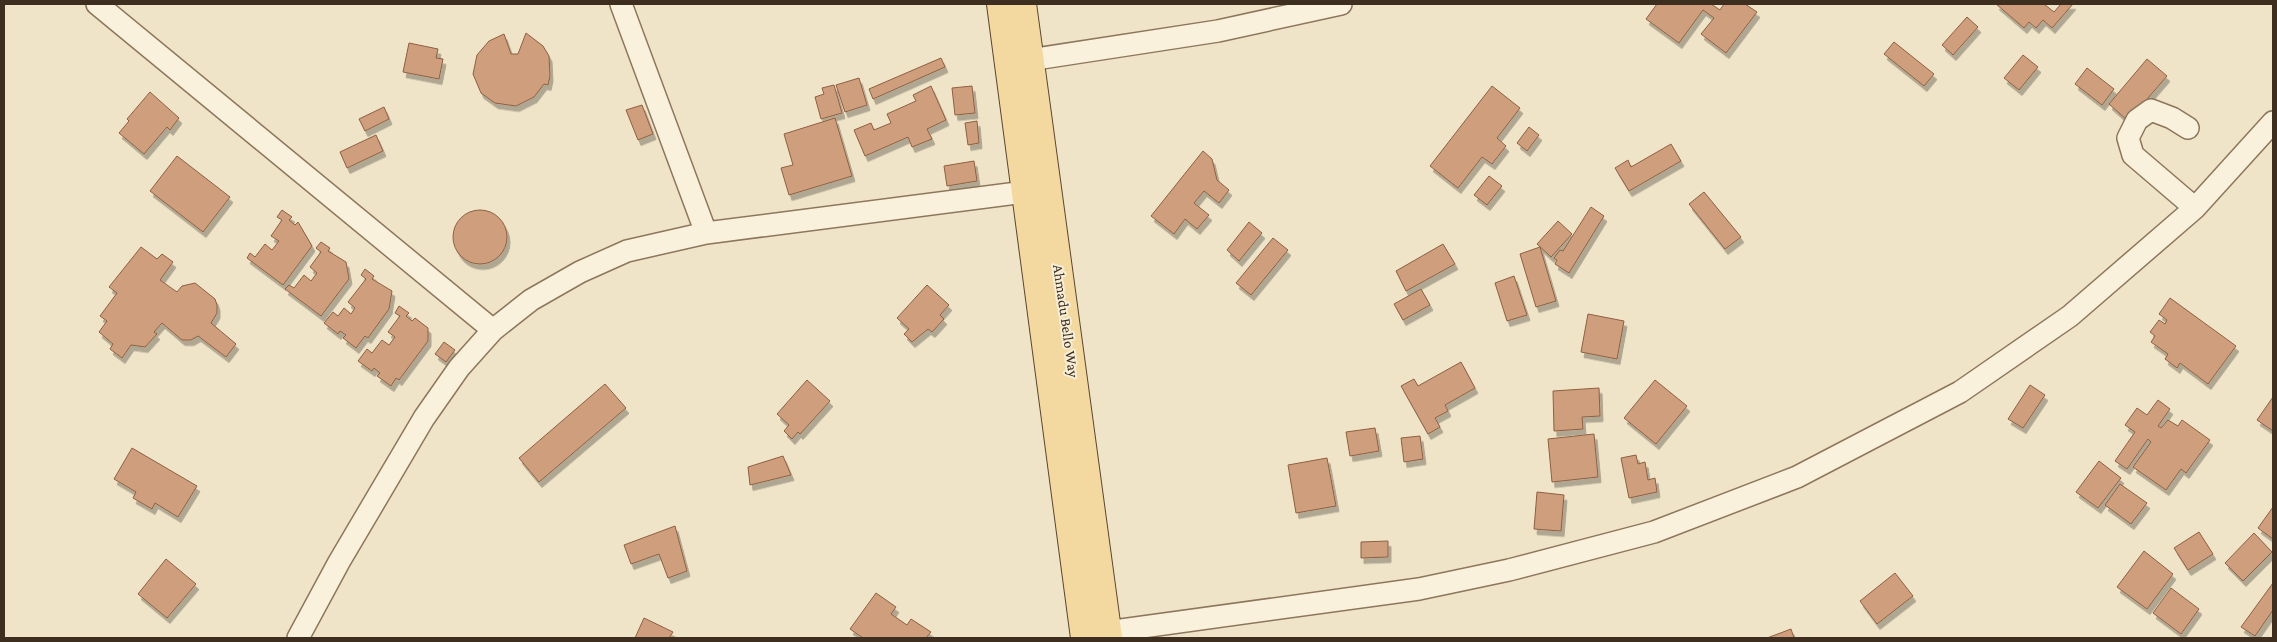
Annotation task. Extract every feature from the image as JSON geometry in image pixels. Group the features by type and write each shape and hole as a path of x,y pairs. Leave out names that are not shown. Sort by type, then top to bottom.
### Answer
{"main road":[{"name":"Ahmadu Bello Way","path":"1000,4 1020,62"},
{"name":"Ahmadu Bello Way","path":"1022,4 1020,62 1096,636"}],"street":[{"path":"97,4 493,330"},
{"path":"621,4 706,233"},
{"path":"1020,62 1218,31 1341,4"},
{"path":"2188,128 2172,118 2151,110 2137,120 2128,138 2134,155 2195,208"},
{"path":"1096,636 1419,589 1509,570 1654,532 1788,480 1960,392 2070,316 2195,208 2273,122"},
{"path":"298,638 339,562 424,418 459,368 493,330 531,300 580,272 627,251 706,233 1037,191"}],"building":[{"path":"1657,4 1711,4 1720,10 1724,4 1745,4 1757,12 1726,53 1701,34 1714,18 1703,10 1679,43 1646,19"},
{"path":"1996,4 2044,4 2054,12 2061,4 2073,4 2052,28 2043,20 2036,28 2029,22 2024,28"},
{"path":"1967,17 1978,27 1953,55 1942,45"},
{"path":"526,33 543,46 549,56 550,76 548,85 544,84 534,97 516,106 495,103 481,93 473,74 477,55 489,41 504,34 511,54 518,54"},
{"path":"1894,42 1934,74 1924,86 1884,54"},
{"path":"409,43 438,49 436,58 443,59 439,79 403,72"},
{"path":"2023,55 2038,67 2019,90 2004,78"},
{"path":"941,58 945,67 873,99 869,89"},
{"path":"2147,59 2167,76 2128,121 2109,104"},
{"path":"2087,68 2114,89 2102,105 2075,84"},
{"path":"859,78 867,105 845,112 836,85"},
{"path":"834,85 842,113 821,119 815,97 824,94 822,88"},
{"path":"931,86 946,120 927,129 932,139 912,147 908,137 865,156 854,130 871,123 874,130 891,123 887,114 916,101 913,95"},
{"path":"972,86 975,113 955,115 952,88"},
{"path":"1492,86 1520,108 1497,138 1506,146 1492,164 1482,157 1458,188 1430,166"},
{"path":"150,92 179,118 170,130 167,127 144,154 119,133 129,121 127,119"},
{"path":"642,105 653,134 638,140 626,110"},
{"path":"384,107 389,119 365,131 359,119"},
{"path":"835,118 852,176 789,195 781,168 793,165 784,134"},
{"path":"977,121 979,143 968,145 965,123"},
{"path":"1529,127 1539,135 1527,151 1517,143"},
{"path":"376,135 383,151 347,168 340,152"},
{"path":"1671,144 1681,161 1629,191 1615,168 1628,160 1631,167"},
{"path":"1203,151 1212,159 1217,180 1229,190 1219,203 1204,191 1194,203 1209,215 1197,229 1185,219 1174,234 1151,216"},
{"path":"177,156 230,197 203,232 150,191"},
{"path":"974,161 977,181 947,186 944,166"},
{"path":"1489,176 1502,186 1487,205 1474,195"},
{"path":"1704,192 1741,237 1725,249 1689,204"},
{"path":"1591,207 1604,216 1569,273 1555,264 1557,260 1554,258 1560,250 1563,251"},
{"path":"282,210 292,217 289,220 295,225 298,222 312,246 283,285 247,258 250,253 255,257 265,244 272,250 279,241 271,236 282,220 277,217"},
{"path":"475,210 485,210 495,214 503,222 507,237 503,252 495,260 485,264 475,264 465,260 457,252 453,242 453,232 457,222 465,214"},
{"path":"1558,221 1572,234 1551,257 1537,244"},
{"path":"1249,222 1262,233 1239,261 1227,250"},
{"path":"1273,238 1288,250 1251,295 1236,283"},
{"path":"321,242 330,248 328,251 346,262 349,279 321,316 285,289 289,285 294,288 304,275 311,281 317,273 310,267 321,252 316,248"},
{"path":"1443,244 1455,264 1406,291 1396,271"},
{"path":"141,247 157,259 162,254 173,262 160,280 177,292 182,286 195,283 215,299 217,313 211,323 236,344 226,357 198,336 191,340 182,340 162,323 154,332 157,334 145,347 131,345 122,358 110,349 113,344 99,332 107,321 100,316 117,293 109,287"},
{"path":"1540,247 1556,301 1536,307 1520,254"},
{"path":"365,269 374,276 372,279 392,291 389,309 368,338 365,336 356,348 343,338 346,335 340,331 338,334 324,323 333,312 338,316 344,308 351,314 355,308 348,302 366,279 361,275"},
{"path":"1514,276 1527,315 1507,321 1495,283"},
{"path":"927,285 949,305 940,315 944,319 932,332 928,329 912,342 904,334 909,329 897,318"},
{"path":"1421,289 1430,305 1403,320 1394,304"},
{"path":"2170,298 2236,346 2208,384 2180,363 2177,368 2165,359 2168,354 2151,342 2155,336 2150,332 2159,320 2165,324 2167,320 2159,314"},
{"path":"399,306 409,313 406,316 412,321 415,318 428,328 428,341 399,380 396,378 391,386 377,376 380,373 374,368 372,371 358,361 367,349 372,353 382,340 389,345 395,337 388,332 400,316 395,313"},
{"path":"1588,314 1624,321 1617,359 1581,352"},
{"path":"444,342 455,350 446,362 435,354"},
{"path":"1461,362 1475,388 1445,405 1448,411 1435,418 1440,427 1428,434 1401,386 1414,379 1418,386"},
{"path":"807,380 830,401 800,434 798,432 792,439 784,431 789,425 777,414"},
{"path":"1655,380 1687,406 1656,444 1624,418"},
{"path":"605,384 626,408 539,482 519,458"},
{"path":"2030,385 2045,395 2023,428 2008,419"},
{"path":"1599,388 1600,416 1582,417 1583,429 1554,431 1553,391"},
{"path":"2273,397 2273,431 2257,420"},
{"path":"2158,400 2170,409 2158,426 2161,428 2168,420 2178,426 2182,420 2210,440 2186,473 2181,469 2166,490 2133,467 2151,442 2148,439 2127,469 2115,461 2135,432 2125,425 2137,408 2147,415"},
{"path":"1375,428 1379,451 1350,456 1346,432"},
{"path":"1594,434 1598,477 1552,482 1548,439"},
{"path":"1420,436 1423,459 1404,462 1401,438"},
{"path":"132,448 197,486 178,517 155,503 152,509 133,498 136,492 114,479"},
{"path":"1636,455 1638,464 1645,462 1648,480 1655,478 1657,492 1629,498 1621,458"},
{"path":"783,456 791,475 750,485 748,467"},
{"path":"1327,458 1336,506 1296,513 1288,465"},
{"path":"2099,461 2121,478 2098,508 2076,492"},
{"path":"2120,484 2147,503 2131,524 2105,505"},
{"path":"1537,492 1564,495 1561,531 1534,529"},
{"path":"2273,507 2273,539 2258,528"},
{"path":"675,526 687,571 668,578 659,554 631,564 624,545"},
{"path":"2199,532 2213,554 2188,570 2174,548"},
{"path":"2254,533 2272,552 2243,581 2225,563"},
{"path":"1388,541 1388,557 1361,558 1361,542"},
{"path":"2144,551 2173,574 2147,609 2117,587"},
{"path":"166,559 196,584 167,618 138,594"},
{"path":"1895,573 1913,596 1877,624 1860,601"},
{"path":"2273,583 2273,610 2255,636 2241,627"},
{"path":"2171,588 2199,609 2181,634 2153,613"},
{"path":"876,593 896,607 891,614 907,625 911,619 931,632 926,638 863,638 850,629"},
{"path":"644,618 673,632 669,638 635,638"},
{"path":"1791,629 1794,638 1767,638"}]}
